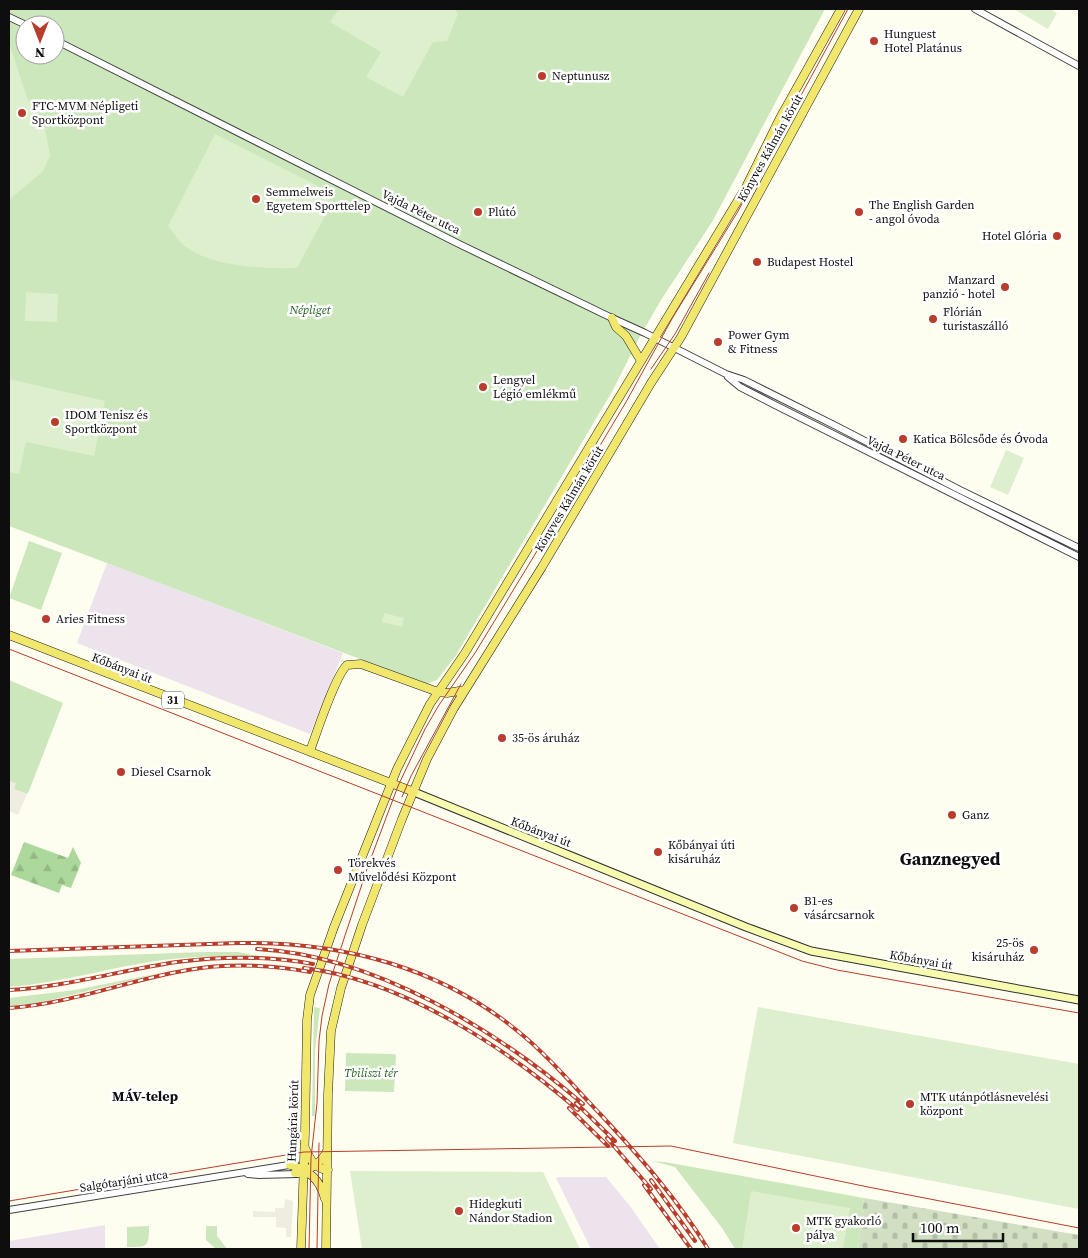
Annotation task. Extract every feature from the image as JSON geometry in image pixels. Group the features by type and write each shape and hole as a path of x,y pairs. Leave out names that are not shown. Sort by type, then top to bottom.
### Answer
{"main road":[{"name":"Könyves Kálmán körút","path":"310,994 392,783 430,704 465,653 746,187 780,118 841,9"},
{"name":"Könyves Kálmán körút","path":"328,1147 328,1069 334,1016 362,925 429,754 465,690 542,567 646,391 674,348 858,9"},
{"path":"612,318 616,327 626,336 641,360"},
{"name":"Kőbányai út","path":"9,635 392,783 746,927 805,949 1079,1000"},
{"path":"310,751 343,668 347,665 361,664 438,692 447,693 465,690"},
{"name":"Hungária körút","path":"301,1249 307,1020 310,994"},
{"path":"304,1146 315,1165 328,1170"},
{"path":"309,1156 314,1159 322,1157 328,1147"},
{"path":"303,1171 323,1160 328,1147"},
{"path":"326,1249 328,1147"},
{"path":"290,1165 319,1182 327,1206"}],"street":[{"path":"975,9 1079,66"},
{"name":"Vajda Péter utca","path":"65,45 343,186 726,374 744,380 1079,548"},
{"name":"Vajda Péter utca","path":"726,374 740,387 1079,557"},
{"name":"Salgótarjáni utca","path":"9,1210 290,1165"},
{"name":"Salgótarjáni utca","path":"242,1173 259,1175 328,1170"}],"shaded area":[{"path":"107,563 343,653 310,734 77,643"},
{"path":"9,781 16,783 14,789 27,794 18,815 9,811"},
{"path":"606,1177 630,1206 660,1249 591,1249 556,1178"},
{"path":"285,1199 293,1201 291,1237 286,1237 286,1228 276,1227 276,1217 253,1217 253,1211 275,1212 275,1208 284,1208"},
{"path":"105,1225 105,1249 9,1249 9,1241"}],"green space":[{"name":"Népliget","path":"9,9 825,9 712,222 661,300 639,338 613,390 456,655 437,680 426,684 9,526"},
{"path":"339,9 455,9 458,14 447,41 433,42 403,97 366,77 381,52 330,22"},
{"path":"1014,9 1050,9 1057,13 1048,29"},
{"name":"FTC-MVM Népligeti Sportközpont","path":"9,43 27,98 45,128 50,156 43,171 9,200"},
{"name":"Semmelweis Egyetem Sporttelep","path":"215,134 332,193 324,218 297,268 235,265 204,257 180,242 168,226"},
{"path":"26,292 58,294 57,322 25,321"},
{"name":"IDOM Tenisz és Sportközpont","path":"9,379 105,401 94,456 26,442 19,474 9,472"},
{"path":"1006,450 1024,458 1008,495 990,487"},
{"path":"29,541 62,553 41,610 9,598"},
{"path":"384,613 404,618 402,627 382,622"},
{"path":"9,680 63,703 27,794 14,789 9,784"},
{"path":"24,842 68,858 73,847 81,863 71,888 62,885 59,893 11,875"},
{"path":"238,952 259,956 163,960 48,982 9,987 9,959"},
{"path":"165,972 39,1003 9,1006 9,998 75,990"},
{"path":"314,1007 320,1008 315,1051 315,1116 312,1116"},
{"name":"MTK utánpótlásnevelési központ","path":"758,1007 1079,1064 1079,1209 733,1143"},
{"name":"Tbiliszi tér","path":"346,1053 396,1055 394,1092 345,1091"},
{"path":"652,1161 864,1198 858,1249 735,1249 722,1228 675,1167"},
{"name":"Hidegkuti Nándor Stadion","path":"350,1171 543,1172 580,1249 362,1249"},
{"name":"MTK gyakorló pálya","path":"751,1191 850,1208 843,1249 742,1249"},
{"path":"864,1198 1079,1235 1079,1249 858,1249"},
{"path":"149,1226 149,1238 146,1244 139,1247 127,1247 127,1227"},
{"path":"206,1226 217,1226 217,1236 227,1249 216,1249 206,1240"}],"tram line":[{"path":"309,1249 311,1158 317,1103 319,1041 322,1016 329,984 368,866 398,786 425,729 439,705 475,653 534,556 626,402 673,317 737,213 848,9"},
{"path":"651,369 675,334 709,273"},
{"path":"9,649 802,961 837,970 1079,1013"},
{"path":"402,797 411,776 461,684"},
{"path":"317,1249 319,1143"},
{"path":"9,1201 304,1152 671,1146 1079,1228"}],"railway":[{"path":"9,951 238,943 277,944 316,947 354,954 391,964 427,977 462,993 495,1014 546,1056 672,1196 708,1249"},
{"path":"257,949 301,954 345,965 388,981 431,1001 473,1024 512,1049 583,1104"},
{"path":"9,990 72,982 156,965 194,960 262,958 313,964"},
{"path":"9,1008 54,1002 166,974 218,966 280,968 310,972"},
{"path":"304,968 341,975 378,986 450,1020 518,1063 578,1110"},
{"path":"576,1103 615,1141"},
{"path":"569,1108 608,1146"},
{"path":"607,1138 651,1189"},
{"path":"651,1180 695,1241"},
{"path":"644,1185 691,1249"}],"place":[{"name":"Hunguest Hotel Platánus","path":"874,41"},
{"name":"Neptunusz","path":"542,76"},
{"name":"FTC-MVM Népligeti Sportközpont","path":"22,113"},
{"name":"Semmelweis Egyetem Sporttelep","path":"256,199"},
{"name":"Plútó","path":"478,212"},
{"name":"The English Garden - angol óvoda","path":"859,212"},
{"name":"Hotel Glória","path":"1057,236"},
{"name":"Budapest Hostel","path":"757,262"},
{"name":"Manzard panzió - hotel","path":"1005,287"},
{"name":"Flórián turistaszálló","path":"933,319"},
{"name":"Power Gym & Fitness","path":"718,342"},
{"name":"Lengyel Légió emlékmű","path":"483,387"},
{"name":"IDOM Tenisz és Sportközpont","path":"55,422"},
{"name":"Katica Bölcsőde és Óvoda","path":"903,439"},
{"name":"Aries Fitness","path":"46,619"},
{"name":"35-ös áruház","path":"502,738"},
{"name":"Diesel Csarnok","path":"121,772"},
{"name":"Ganz","path":"952,815"},
{"name":"Kőbányai úti kisáruház","path":"658,852"},
{"name":"Törekvés Művelődési Központ","path":"338,870"},
{"name":"B1-es vásárcsarnok","path":"794,908"},
{"name":"25-ös kisáruház","path":"1034,950"},
{"name":"MTK utánpótlásnevelési központ","path":"910,1104"},
{"name":"Hidegkuti Nándor Stadion","path":"459,1211"},
{"name":"MTK gyakorló pálya","path":"796,1228"}],"district":[{"name":"Ganznegyed","path":"950,858"},
{"name":"MÁV-telep","path":"145,1096"}]}
